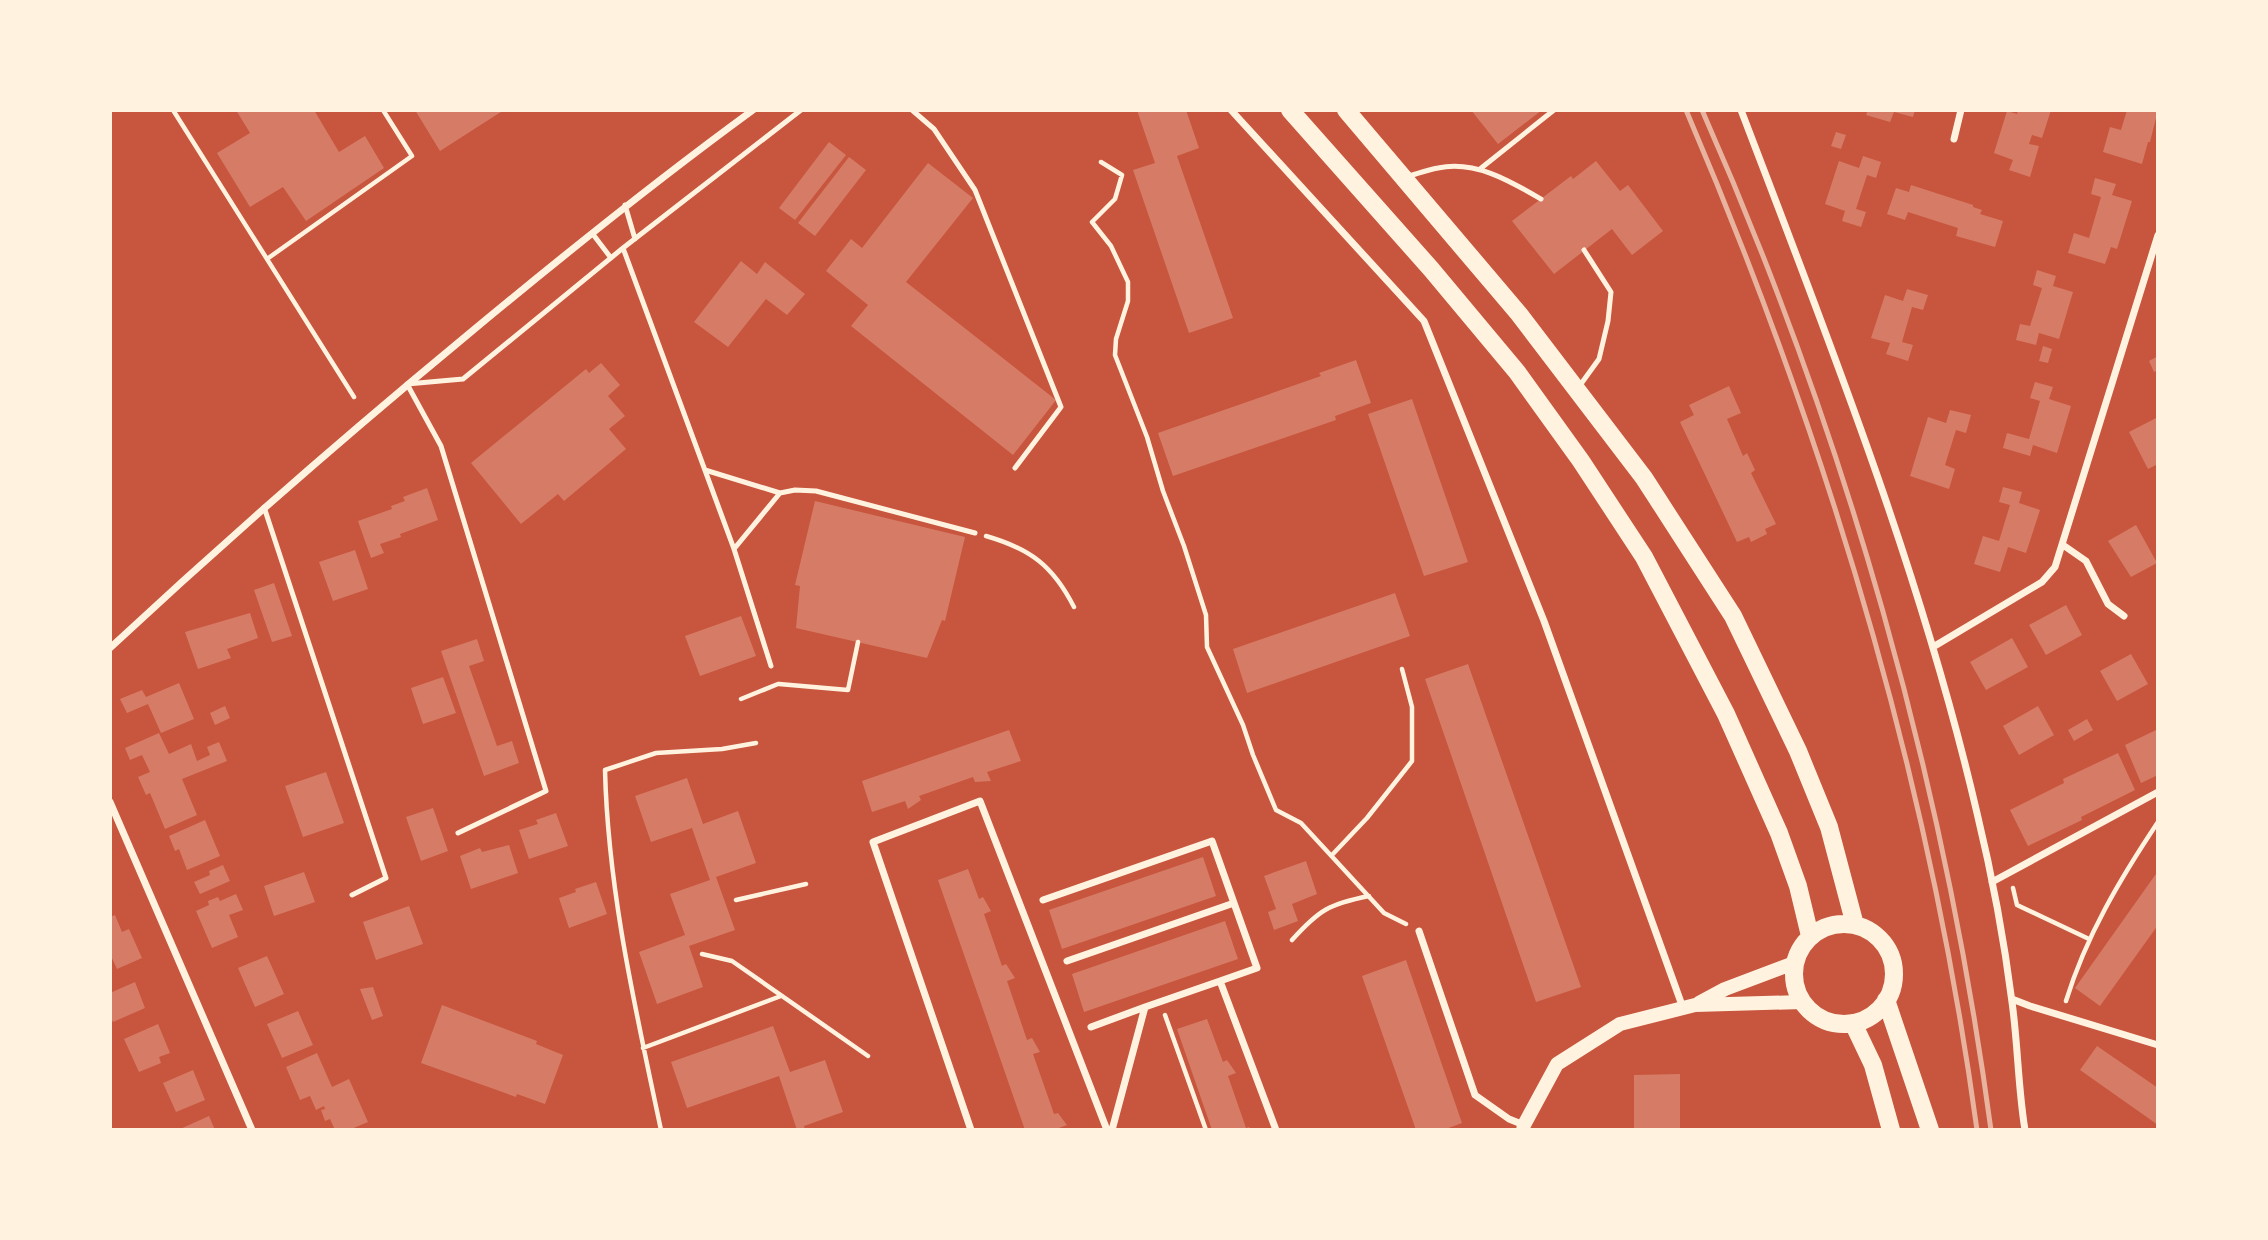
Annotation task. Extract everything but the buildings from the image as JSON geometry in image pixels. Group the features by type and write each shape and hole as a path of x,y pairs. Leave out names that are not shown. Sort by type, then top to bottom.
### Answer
{"main road":[{"path":"1290,110 1431,269 1517,372 1581,461 1644,557 1726,714 1779,833 1798,886 1810,936"},
{"path":"1346,110 1519,314 1644,478 1733,616 1798,751 1829,827 1855,925"},
{"path":"1839,923 1855,925 1870,931 1882,941 1890,954 1894,970 1892,985 1878,1011 1853,1023 1839,1024 1812,1013 1802,1002 1793,977 1794,963 1810,936 1839,923"},
{"path":"1688,1007 1725,989 1794,963"},
{"path":"1886,1000 1930,1130"},
{"path":"1523,1128 1558,1064 1620,1024 1688,1007 1802,1002"},
{"path":"1853,1023 1873,1065 1891,1130"}],"street":[{"path":"110,648 264,507 408,384 625,205 752,110"},
{"path":"1230,110 1424,321 1544,621 1688,1007"},
{"path":"1741,110 1838,365 1933,647 1977,813 1992,882 2012,999 2025,1130"},
{"path":"1954,139 1961,110"},
{"path":"1933,647 2042,582 2054,567 2158,235"},
{"path":"2063,545 2086,561 2108,604 2124,617"},
{"path":"1992,882 2158,792"},
{"path":"971,1130 873,842 980,801 1107,1130"},
{"path":"110,802 252,1130"},
{"path":"1043,900 1212,841 1257,968 1091,1027"},
{"path":"1067,961 1234,902"},
{"path":"1419,931 1475,1095 1523,1128"},
{"path":"1220,981 1276,1130"},
{"path":"2012,999 2158,1045"},
{"path":"1112,1130 1145,1007"}],"lane":[{"path":"458,833 545,791 441,446 408,384 463,379 623,248 801,110"},
{"path":"912,110 934,129 975,190 1061,407 1016,468"},
{"path":"1480,169 1554,110"},
{"path":"1403,178 1441,167 1480,169 1508,180 1541,199"},
{"path":"625,205 635,239"},
{"path":"592,232 611,258"},
{"path":"623,248 734,550 771,666"},
{"path":"1577,390 1599,359 1608,321 1611,292 1584,250"},
{"path":"705,470 780,493 795,490 816,491 975,533"},
{"path":"734,550 780,493"},
{"path":"264,507 386,878 352,895"}],"path":[{"path":"173,110 354,397"},
{"path":"267,259 412,156 383,110"},
{"path":"1101,162 1122,175 1115,198 1092,222 1111,246 1128,282 1128,301 1116,339 1115,355 1147,437 1206,615 1207,647 1243,725 1276,810 1301,823 1384,913 1419,931"},
{"path":"975,533 1017,547 1045,564 1064,588 1074,607"},
{"path":"741,699 779,684 849,690 858,642"},
{"path":"771,666 779,684"},
{"path":"1332,855 1367,818 1412,761 1412,707 1402,669"},
{"path":"661,1130 626,971 606,815 605,770 656,753 722,749 756,743"},
{"path":"2061,1016 2089,939 2119,881 2158,822"},
{"path":"2009,873 2017,905 2089,939"},
{"path":"736,900 806,884"},
{"path":"1292,940 1314,916 1338,902 1369,896"},
{"path":"702,954 732,961 868,1056"},
{"path":"642,1048 781,995"},
{"path":"1160,1002 1206,1130"}],"railway":[{"path":"1686,110 1737,233 1784,358 1827,483 1866,610 1901,738 1931,868 1956,998 1977,1130"},
{"path":"1702,110 1754,232 1801,356 1844,482 1882,610 1917,739 1946,868 1971,999 1991,1130"}]}
